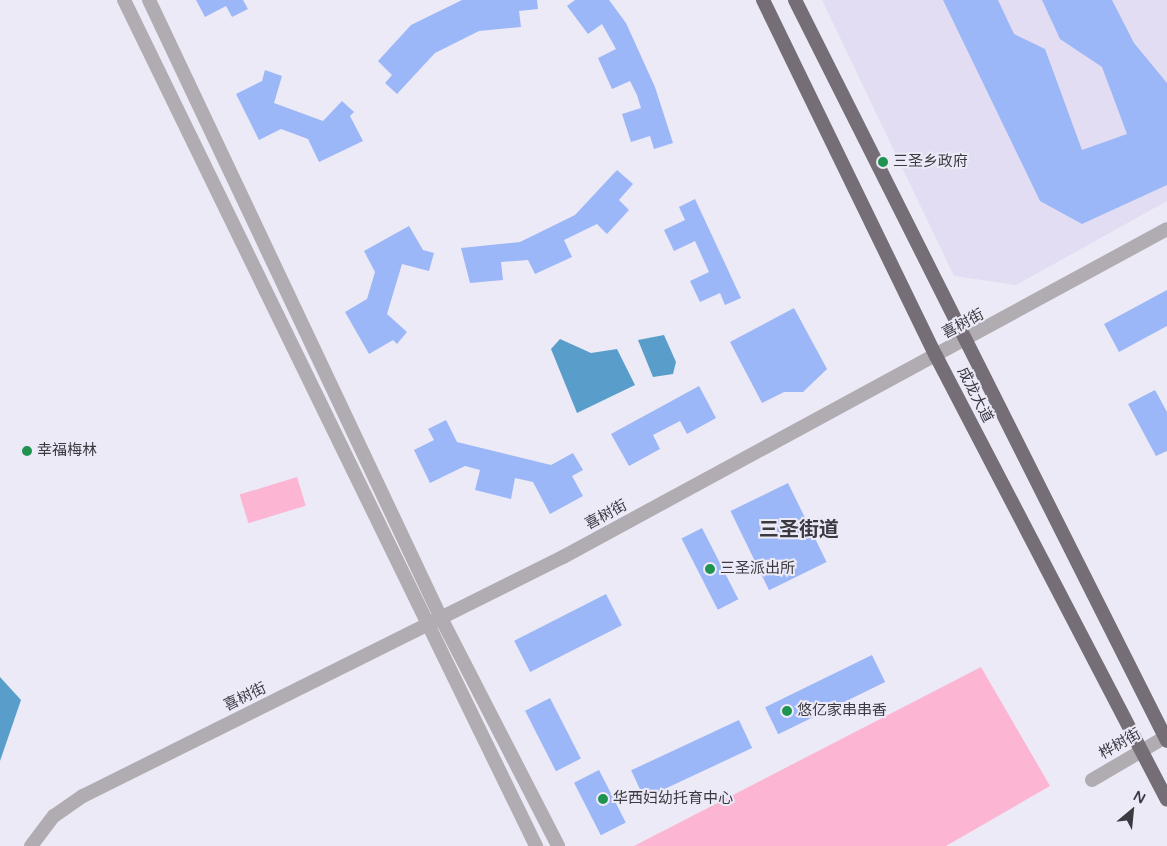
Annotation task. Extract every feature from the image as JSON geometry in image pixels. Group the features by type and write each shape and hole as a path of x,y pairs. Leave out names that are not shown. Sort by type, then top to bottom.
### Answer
{"highway":[{"name":"成龙大道","path":"763,0 936,356 1167,800"},
{"name":"成龙大道","path":"795,0 963,342 1166,738"}],"street":[{"path":"124,0 426,626 536,846"},
{"path":"149,0 441,618 558,846"},
{"name":"喜树街","path":"31,846 54,816 106,784 426,626 963,342 1167,229"},
{"name":"桦树街","path":"1092,780 1166,738"}],"shaded area":[{"path":"822,0 1167,0 1167,201 1016,285 954,276"},
{"path":"297,477 306,506 248,523 240,495"},
{"path":"981,667 1050,786 946,846 634,846"}],"water":[{"path":"664,335 676,362 673,374 653,377 638,340"},
{"path":"560,339 591,353 617,349 635,385 577,413 551,349"},
{"path":"0,677 21,700 0,761"}],"building":[{"path":"196,0 243,0 248,9 232,17 226,6 205,17"},
{"path":"462,0 537,0 538,9 519,11 521,27 479,31 435,53 397,94 385,83 392,75 378,61 411,25"},
{"path":"575,0 609,0 626,23 655,87 673,143 654,149 650,136 631,142 622,114 641,108 637,95 630,81 612,89 598,58 616,49 602,24 588,34 567,6"},
{"path":"943,0 998,0 1014,34 1045,49 1082,150 1127,134 1102,67 1060,39 1042,0 1112,0 1134,43 1167,83 1167,185 1082,224 1040,201"},
{"path":"265,70 282,76 274,103 323,121 342,101 354,112 350,116 363,141 319,162 308,139 281,129 259,140 236,94 262,81"},
{"path":"617,170 633,184 619,200 629,210 607,234 597,224 564,240 572,257 535,274 528,260 501,262 503,280 470,283 461,248 520,242 575,215"},
{"path":"695,199 741,298 725,305 720,293 700,302 690,281 709,272 695,241 674,251 664,230 685,220 679,207"},
{"path":"409,226 423,250 434,253 429,271 402,264 387,314 407,332 397,344 393,340 369,354 345,312 367,299 375,272 364,251"},
{"path":"1167,290 1167,326 1119,352 1104,324"},
{"path":"794,308 827,369 803,392 784,392 762,403 730,342"},
{"path":"699,386 716,418 687,434 680,421 653,435 660,449 629,466 611,434"},
{"path":"1155,390 1167,412 1167,451 1156,456 1128,404"},
{"path":"446,420 457,442 551,465 573,453 583,470 572,476 583,496 550,514 533,482 515,478 511,499 475,490 480,470 465,466 430,483 414,450 434,440 428,429"},
{"path":"788,483 827,562 769,590 730,511"},
{"name":"三圣派出所","path":"702,528 738,599 718,610 682,538"},
{"path":"606,594 622,625 530,672 514,641"},
{"path":"872,655 885,682 778,734 765,707"},
{"path":"550,698 581,759 556,771 525,711"},
{"path":"739,720 752,748 644,798 631,770"},
{"path":"599,770 626,823 601,835 574,783"}],"place":[{"name":"三圣乡政府","path":"883,162"},
{"name":"幸福梅林","path":"27,451"},
{"name":"三圣派出所","path":"710,569"},
{"name":"悠亿家串串香","path":"787,711"},
{"name":"华西妇幼托育中心","path":"603,799"}],"district":[{"name":"三圣街道","path":"799,530"}]}
